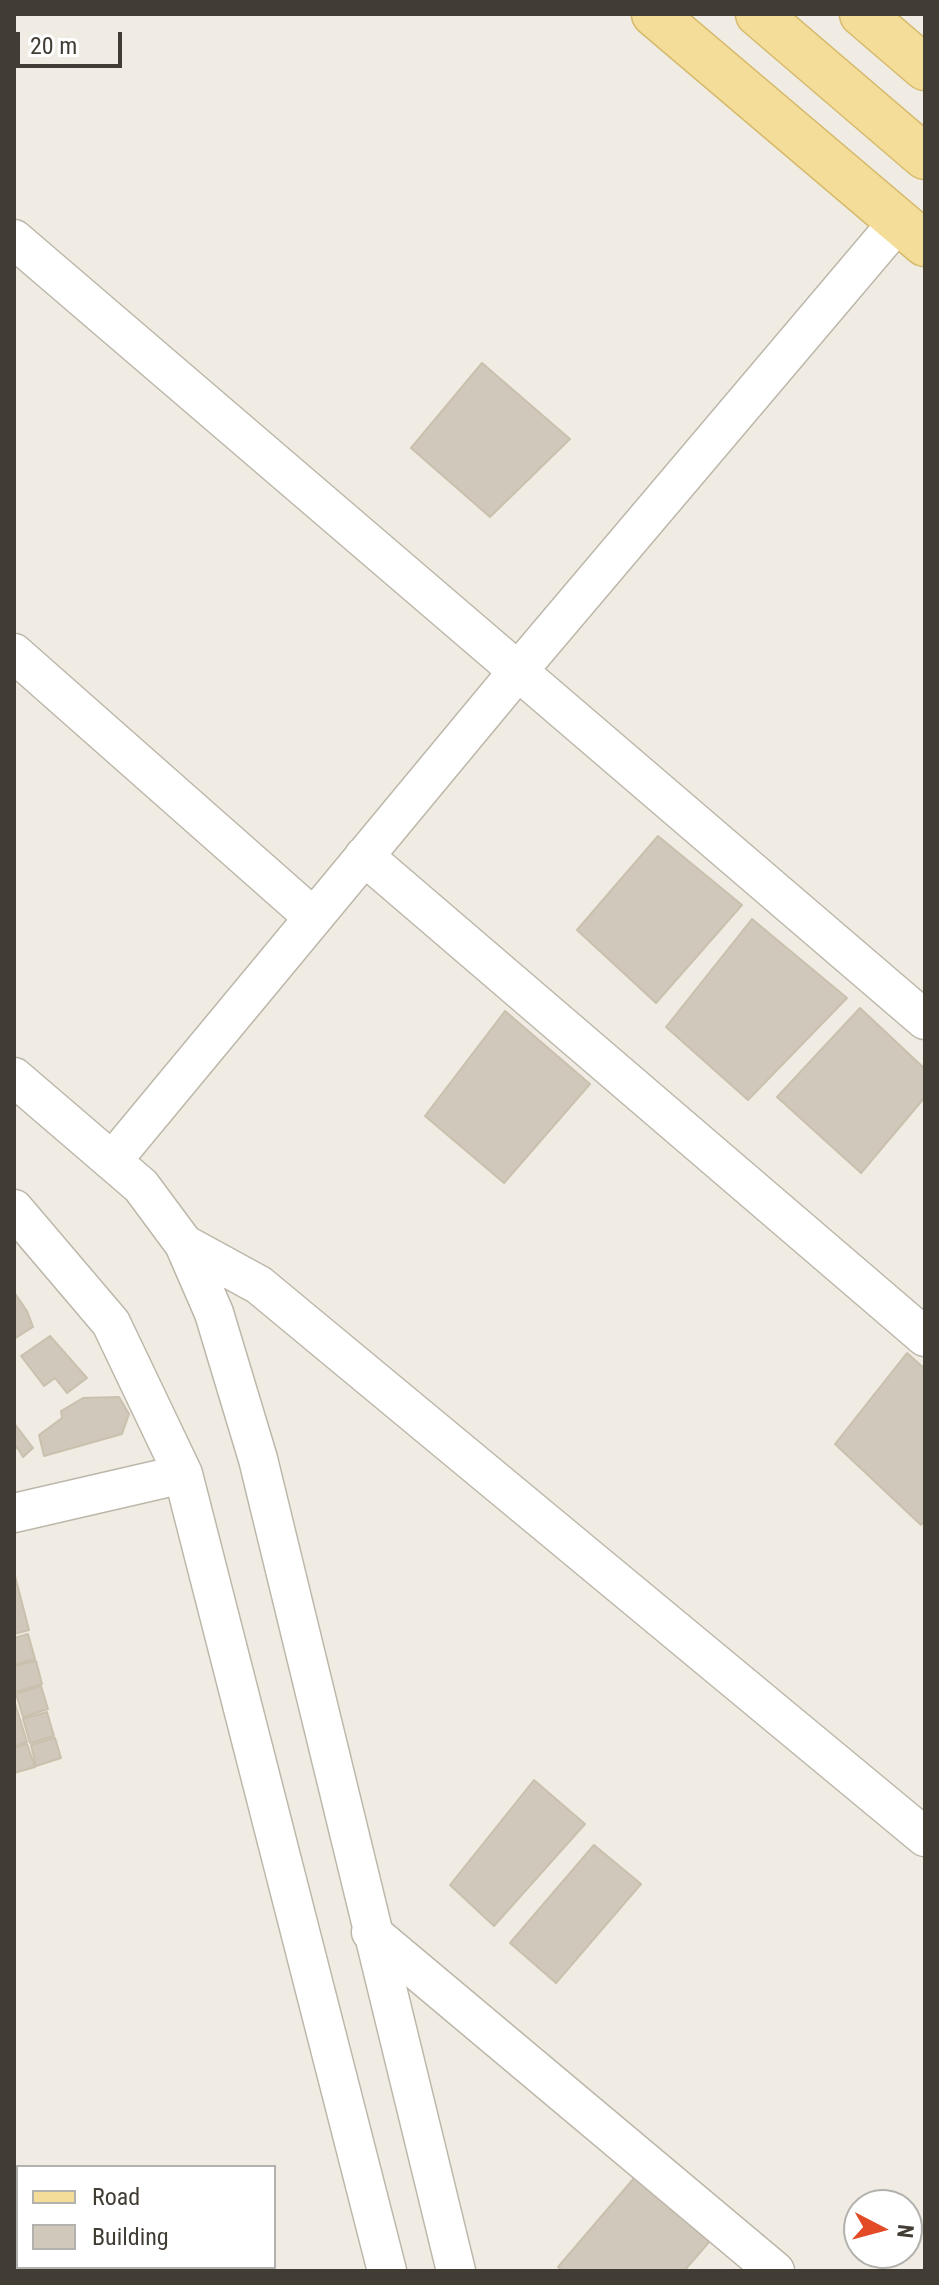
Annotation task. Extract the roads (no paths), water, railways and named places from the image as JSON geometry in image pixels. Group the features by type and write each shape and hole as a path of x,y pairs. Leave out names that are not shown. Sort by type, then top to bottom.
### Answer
{"main road":[{"path":"654,14 912,233"},
{"path":"758,14 925,157"},
{"path":"862,14 925,68"}],"street":[{"path":"112,1161 518,671 912,233"},
{"path":"14,239 925,1020"},
{"path":"14,653 313,917"},
{"path":"364,856 925,1337"},
{"path":"14,1077 141,1186 184,1244 214,1313 258,1459 456,2271"},
{"path":"14,1209 111,1323 183,1474 387,2271"},
{"path":"184,1244 259,1285 925,1837"},
{"path":"14,1513 183,1474"},
{"path":"371,1932 775,2271"}]}
